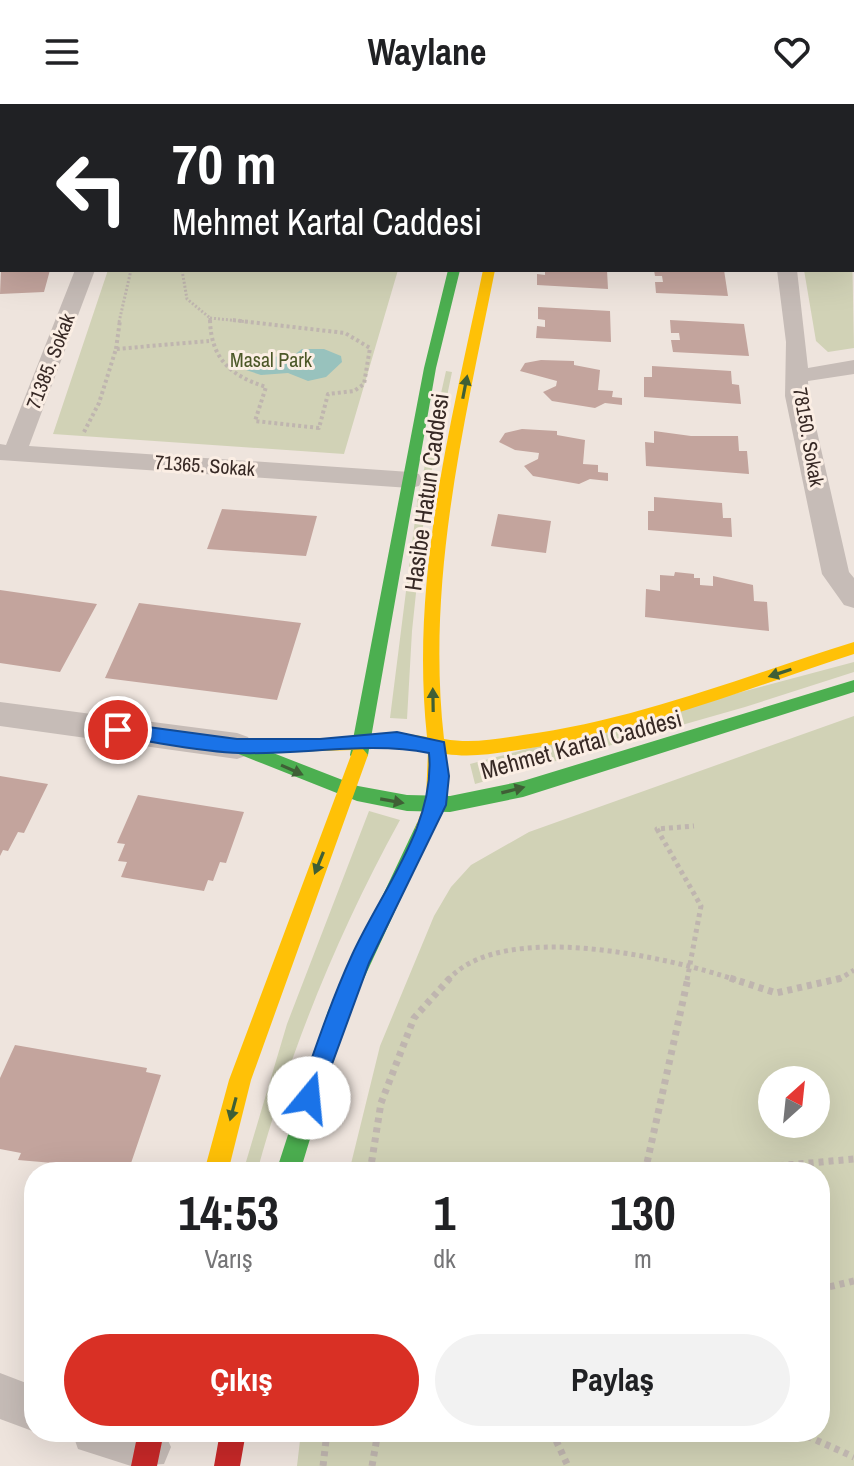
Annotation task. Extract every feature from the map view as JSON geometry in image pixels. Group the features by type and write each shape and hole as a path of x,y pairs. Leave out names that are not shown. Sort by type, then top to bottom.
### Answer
{"main road":[{"name":"Hasibe Hatun Caddesi","path":"219,1162 240,1080 277,972 348,791 360,742 430,368 454,272"},
{"name":"Hasibe Hatun Caddesi","path":"291,1162 338,1011 391,893 437,805 440,776 433,710 433,595 447,482 489,272"},
{"name":"Mehmet Kartal Caddesi","path":"237,746 397,739 437,747 479,750 616,724 854,648"},
{"name":"Mehmet Kartal Caddesi","path":"237,746 348,791 389,801 437,805 555,779 697,738 854,686"},
{"path":"227,1466 231,1442"}],"street":[{"name":"71385. Sokak","path":"7,452 84,272"},
{"name":"78150. Sokak","path":"787,272 798,376 797,396 836,574 854,598"},
{"path":"798,376 854,367"},
{"name":"71365. Sokak","path":"7,452 410,480"},
{"path":"0,714 237,746"},
{"path":"0,1396 24,1405"},
{"path":"128,1442 147,1448"}],"path":[{"path":"82,435 99,413 108,367 116,349 122,301 130,272"},
{"path":"182,272 183,294 192,308 210,318 345,333 370,348 364,384 354,391 328,394 319,428 255,421 266,387 232,373 220,361 209,341 210,318"},
{"path":"116,349 209,341"},
{"path":"647,1162 674,1050 701,906 657,829 694,826"},
{"path":"372,1162 381,1103 414,1018 458,968 505,950 560,945 690,964 776,993 840,979 854,970"},
{"path":"821,1162 854,1159"},
{"path":"830,1287 854,1281"},
{"path":"323,1466 326,1442"},
{"path":"372,1466 376,1442"},
{"path":"558,1442 568,1466"},
{"path":"820,1442 854,1457"}],"green space":[{"name":"Masal Park","path":"107,272 397,272 344,454 53,434"},
{"path":"804,272 852,272 854,348 828,352 816,341"},
{"path":"446,371 452,372 426,498 412,631 407,719 390,718 418,496"},
{"path":"854,662 854,672 745,707 475,784 470,764"},
{"path":"854,716 854,1466 297,1466 300,1442 830,1442 830,1162 351,1162 380,1046 434,916 451,887 471,865 529,832"},
{"path":"369,811 400,820 336,948 301,1036 260,1162 246,1162 287,1024"}],"water":[{"path":"302,349 324,349 341,356 342,362 326,377 308,381 288,373 261,375 246,370 244,363 256,357 290,358"}],"building":[{"path":"1,272 49,272 44,292 0,294"},
{"path":"545,272 607,272 608,289 537,285 537,274 545,275"},
{"path":"654,272 724,272 728,296 656,293 655,282 663,282 662,276 655,276"},
{"path":"538,307 610,311 611,342 536,338 537,326 545,327 545,320 538,319"},
{"path":"670,320 744,324 749,356 673,352 671,340 680,340 679,333 671,333"},
{"path":"574,361 574,365 600,370 598,390 613,391 612,397 622,398 622,405 605,403 595,408 552,401 543,392 556,386 557,381 520,371 525,363"},
{"path":"652,366 731,371 732,384 739,385 741,404 644,397 644,377 652,377"},
{"path":"522,429 557,431 557,435 585,440 583,464 598,465 598,472 608,473 608,481 590,479 579,484 533,476 524,466 538,459 539,453 515,450 499,442 505,433"},
{"path":"654,431 691,436 738,436 739,451 747,451 749,474 646,466 645,442 654,443"},
{"path":"654,497 722,503 723,518 731,518 732,537 648,530 648,511 654,511"},
{"path":"222,509 317,516 306,556 207,549"},
{"path":"498,514 551,521 546,553 491,546"},
{"path":"675,572 694,574 694,578 700,578 700,585 713,586 713,576 753,585 754,601 767,602 769,631 645,617 646,589 660,591 660,575 674,576"},
{"path":"0,590 97,604 60,672 0,663"},
{"path":"139,603 301,623 277,700 105,678"},
{"path":"0,776 48,784 24,833 18,832 8,851 3,850 0,856"},
{"path":"138,795 244,812 226,863 220,862 213,881 208,880 204,891 121,877 127,862 118,861 125,844 117,843"},
{"path":"15,1045 147,1068 146,1072 161,1075 131,1162 18,1160 21,1153 0,1149 0,1078"}],"traffic: fast":[{"path":"359,755 430,368 454,272"},
{"path":"237,746 357,793 407,803 450,804 523,789 854,686"},
{"path":"291,1162 338,1011 424,829"}],"traffic: slow":[{"path":"424,829 438,785 432,653 437,554 456,432 489,272"},
{"path":"255,746 320,746 397,739 467,750 554,738 616,724 854,648"},
{"path":"219,1162 240,1080 359,755"}],"traffic: jam":[{"path":"144,1466 149,1442"},
{"path":"227,1466 231,1442"}],"route":[{"path":"118,730 237,746 320,746 397,739 437,747 440,776 437,805 361,958 338,1011 309,1098"}]}
